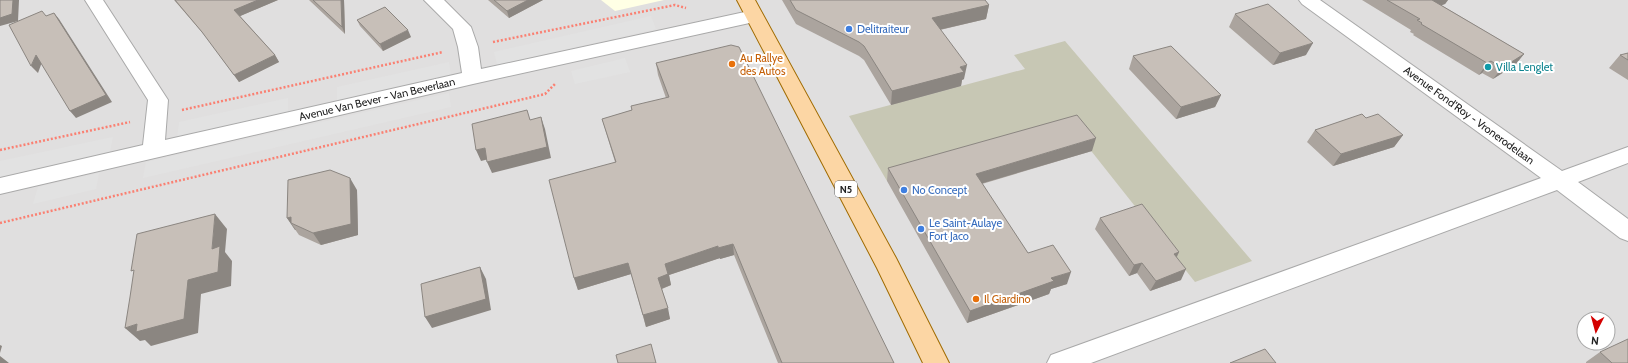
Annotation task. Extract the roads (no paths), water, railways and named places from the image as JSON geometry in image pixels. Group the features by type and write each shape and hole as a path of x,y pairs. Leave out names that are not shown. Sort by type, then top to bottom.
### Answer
{"main road":[{"name":"N5","path":"750,8 888,265 936,363"}],"street":[{"path":"94,0 158,100 153,151"},
{"path":"433,0 462,27 468,47 473,77"},
{"name":"Avenue Fond'Roy - Vronerodelaan","path":"1308,0 1560,180 1628,232"},
{"name":"Avenue Van Bever - Van Beverlaan","path":"0,186 473,77 750,8"},
{"path":"1060,363 1628,155"}],"place":[{"name":"Delitraiteur","path":"849,29"},
{"name":"Au Rallye des Autos","path":"732,64"},
{"name":"Villa Lenglet","path":"1488,67"},
{"name":"No Concept","path":"904,190"},
{"name":"Le Saint-Aulaye Fort Jaco","path":"921,229"},
{"name":"Il Giardino","path":"976,299"}]}
